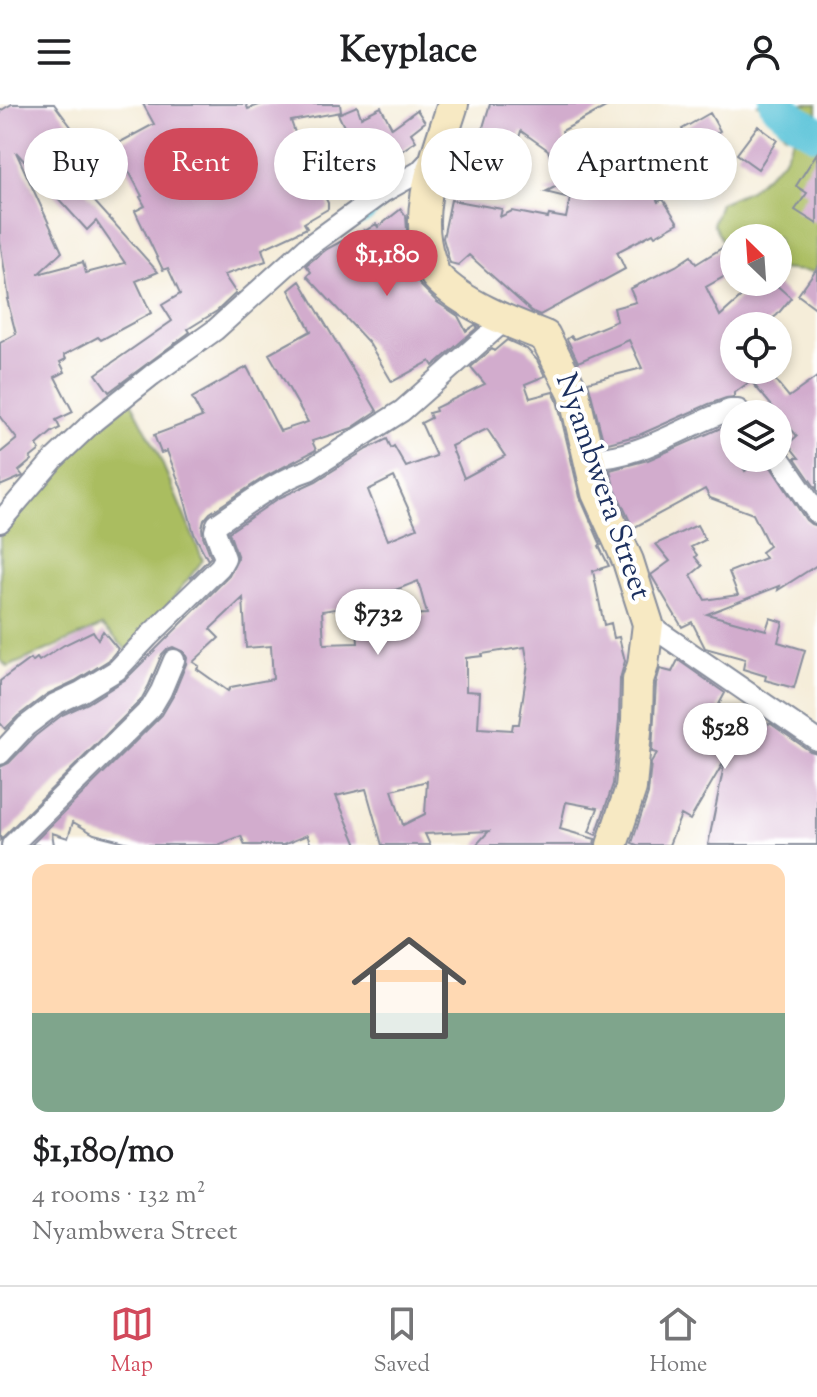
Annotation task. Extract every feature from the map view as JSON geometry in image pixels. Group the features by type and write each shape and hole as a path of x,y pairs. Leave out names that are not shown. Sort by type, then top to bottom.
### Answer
{"street":[{"name":"Nyambwera Street","path":"446,128 453,104"},
{"path":"0,522 54,459 94,421 215,330 306,248 383,192 421,170"},
{"name":"Nyambwera Street","path":"426,200 425,244 435,275 460,295 504,321 545,336 574,394 597,493 628,561 648,624 817,740"},
{"path":"0,754 26,726 55,704 117,670 220,567 225,558 215,531 217,524 402,411 504,321"},
{"path":"590,458 604,459 647,446 720,414"},
{"path":"790,472 817,513"},
{"path":"612,845 631,788 638,680 648,624"},
{"path":"12,845 151,708 174,660"}],"green space":[{"path":"758,104 817,104 817,272 792,270 792,224 720,224 720,237 713,224 720,203 737,200 737,196 750,190 783,160 806,115 786,135"},
{"path":"131,401 157,451 203,560 130,653 102,626 8,667 0,660 0,535 82,442"}],"building":[{"path":"12,104 54,104 72,128 24,128 24,161 16,152 24,169 24,200 38,200 62,252 38,274 83,262 86,273 125,263 96,221 87,230 60,200 93,200 158,272 136,281 151,313 101,340 98,337 64,355 66,359 60,362 65,372 55,377 73,412 56,420 60,428 37,445 40,450 19,471 23,476 0,486 0,453 17,439 0,417 0,343 16,334 7,299 0,241 0,111"},
{"path":"143,104 246,104 248,109 262,104 340,104 341,112 291,121 293,128 274,128 274,200 326,200 328,209 304,223 307,228 262,249 266,261 224,275 236,293 217,311 188,329 190,332 109,392 96,374 172,321 162,305 180,294 168,268 163,270 135,211 145,206 128,170 128,138 144,129 144,200 258,200 258,128 147,128 154,124"},
{"path":"490,104 611,104 567,128 548,128 548,150 532,139 532,128 483,128"},
{"path":"357,106 361,117 381,107 392,128 345,128 338,114"},
{"path":"417,110 425,122 411,133 416,141 405,149 405,128 392,128"},
{"path":"710,113 718,128 684,128"},
{"path":"758,126 777,140 758,169 737,154"},
{"path":"817,153 817,224 795,210 807,193 796,186"},
{"path":"451,200 502,209 500,217 512,211 566,218 570,200 664,200 678,223 617,252 625,269 540,315 531,311 469,255 458,265 450,263 443,238"},
{"path":"401,209 406,216 408,245 420,285 437,302 458,316 466,331 475,325 478,327 433,366 430,361 392,382 369,343 307,276 311,272 306,265 351,236 354,239 376,224 378,227"},
{"path":"720,249 720,279 706,287 720,316 720,384 747,384 734,393 734,397 709,404 639,435 604,444 588,382 642,368 629,340 578,362 567,339 617,321 614,308 636,302 630,289 691,256 696,264"},
{"path":"817,268 817,309 798,295"},
{"path":"300,281 377,411 352,428 312,441 316,450 266,476 210,513 202,528 211,557 208,560 194,534 167,451 161,453 154,435 202,417 192,398 247,367 280,431 308,422 269,354 311,331 289,290"},
{"path":"742,296 791,298 779,312 724,312"},
{"path":"507,340 527,349 537,360 545,376 525,384 530,398 553,392 557,400 580,497 609,566 593,571 604,625 611,623 614,638 619,637 625,661 620,679 613,784 596,835 589,832 598,808 566,802 560,829 595,839 594,845 476,845 489,831 425,834 430,845 382,845 366,789 336,796 357,845 311,845 307,835 283,845 245,845 241,836 218,845 137,845 94,834 73,822 68,838 52,833 54,845 31,845 162,715 173,696 187,658 184,652 173,647 162,654 141,700 0,840 0,767 9,763 35,736 62,715 126,679 229,576 238,558 229,532 279,498 316,481 387,439 406,467 436,456 421,423 431,418 429,413 436,411 435,408 485,384 471,367 492,349 494,351","holes":["487,429 505,456 464,478 451,446","394,477 417,528 388,540 368,490","418,581 427,614 406,615 406,622 374,626 373,616 356,616 358,643 324,644 322,611 355,606","243,598 246,648 271,646 273,679 231,687 228,691 197,669 199,666 193,662 219,638 210,629","525,647 528,664 519,724 513,724 512,730 478,728 480,692 466,691 466,658","427,781 425,814 403,825 392,790"]},
{"path":"817,377 817,490 792,449 792,440 797,436 792,430 792,400 767,400 754,384 778,384 789,397"},
{"path":"720,428 720,472 774,472 806,520 817,526 817,565 778,590 779,586 707,614 766,630 770,618 783,622 778,642 805,650 794,688 765,680 766,676 743,669 745,659 705,648 692,622 682,627 651,575 670,561 656,544 697,525 705,540 691,547 702,566 691,575 705,600 738,595 729,572 765,558 761,552 769,546 753,514 710,498 705,489 633,528 614,487 610,470 648,460"},
{"path":"93,631 98,639 103,631 118,649 109,660 47,694 5,729 0,723 0,681 30,659 32,662 37,658 39,661"},
{"path":"678,660 725,693 717,708 760,726 761,722 771,724 817,753 817,845 708,845 725,760 690,820 681,815 669,845 632,843 648,794 651,763 657,753 652,752 656,683 660,669 672,672"}],"waterway":[{"path":"776,104 817,133"},
{"path":"345,230 370,218 388,200"}]}
